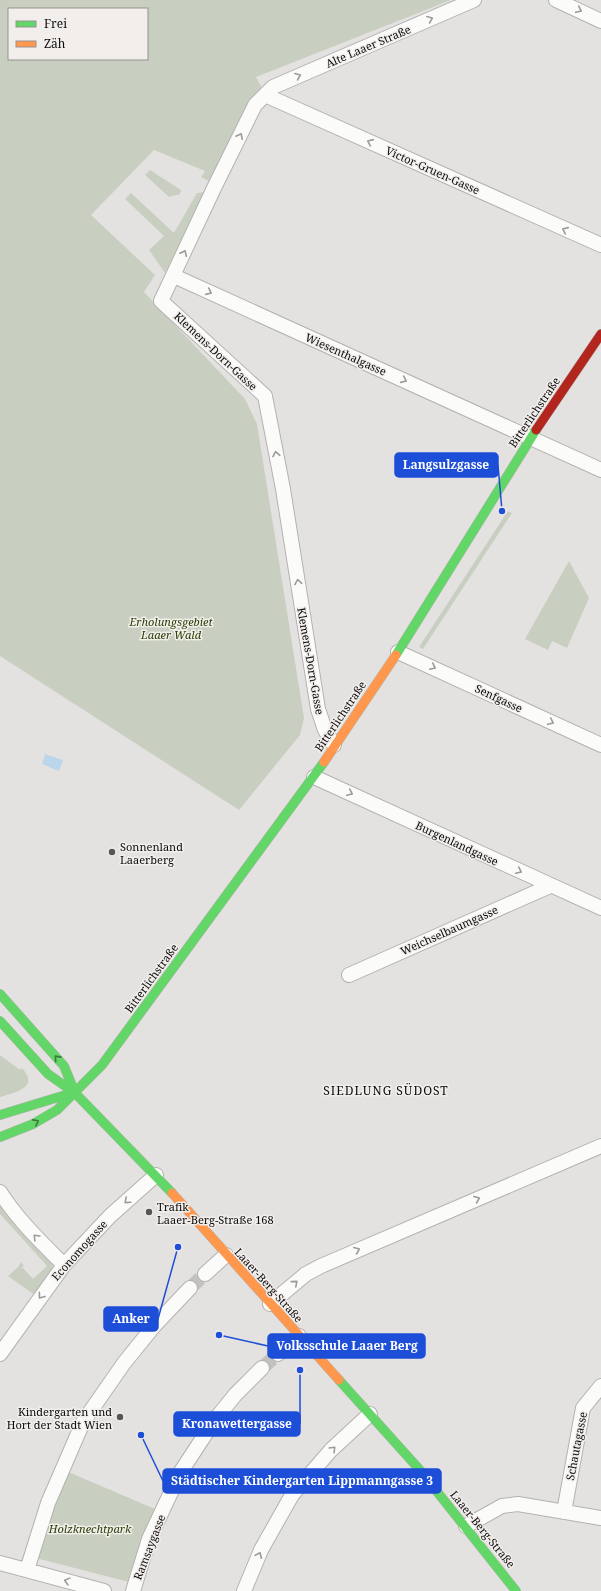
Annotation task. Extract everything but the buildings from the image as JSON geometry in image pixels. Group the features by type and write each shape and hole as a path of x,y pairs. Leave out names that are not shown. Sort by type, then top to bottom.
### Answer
{"main road":[{"name":"Bitterlichstraße","path":"0,1137 33,1124 57,1110 102,1066 314,777 334,745 398,652 525,435 601,334"},
{"name":"Laaer-Berg-Straße","path":"0,994 64,1066 74,1092"},
{"name":"Laaer-Berg-Straße","path":"0,1021 48,1074 74,1092 156,1175 419,1469 466,1526 516,1591"},
{"path":"0,1115 74,1092"}],"street":[{"name":"Alte Laaer Straße","path":"265,95 273,87 474,0"},
{"path":"556,0 601,21"},
{"name":"Victor-Gruen-Gasse","path":"265,95 601,245"},
{"name":"Klemens-Dorn-Gasse","path":"265,95 255,105 161,301 265,396 283,489 318,709 326,730 334,745"},
{"name":"Wiesenthalgasse","path":"174,276 601,470"},
{"name":"Senfgasse","path":"398,652 601,745"},
{"name":"Burgenlandgasse","path":"314,777 601,908"},
{"name":"Weichselbaumgasse","path":"349,974 550,886"},
{"path":"270,1304 306,1274 321,1266 601,1146"},
{"name":"Economogasse","path":"0,1354 64,1265 110,1216 156,1175"},
{"path":"0,1192 28,1228 64,1265"},
{"path":"205,1274 226,1255"},
{"path":"27,1570 48,1503 83,1422 124,1363 154,1326 190,1288"},
{"path":"278,1354 299,1336"},
{"name":"Ramsaygasse","path":"133,1591 149,1539 180,1473 214,1421 235,1395 262,1368"},
{"name":"Schautagasse","path":"564,1512 583,1408 601,1386"},
{"path":"244,1591 261,1550 292,1495 331,1450 370,1414"},
{"path":"466,1526 502,1506 518,1504 601,1518"},
{"path":"0,1563 104,1591"}],"green space":[{"name":"Erholungsgebiet Laaer Wald","path":"0,0 451,0 256,77 262,88 248,106 209,181 201,177 205,171 154,150 91,215 155,275 144,292 245,399 257,424 304,718 300,735 239,810 0,656"},
{"path":"150,170 181,190 180,194 169,197 145,175"},
{"path":"206,192 165,273 149,250 164,236 125,199 131,193 174,233 197,193"},
{"path":"508,511 512,513 423,649 419,647"},
{"path":"569,561 589,598 567,648 552,641 548,650 525,639"},
{"path":"0,1055 20,1070 22,1068 27,1075 28,1080 27,1085 23,1088 0,1097"},
{"path":"0,1200 52,1261 53,1270 36,1296 8,1276 18,1267 21,1262 24,1266 22,1267 33,1279 47,1266 0,1214"},
{"name":"Holzknechtpark","path":"66,1471 155,1509 142,1540 129,1582 36,1558 43,1534"}],"water":[{"path":"45,754 63,760 59,771 42,764"}],"tunnel":[{"path":"190,1288 205,1274"},
{"path":"262,1368 278,1354"}],"traffic: fast":[{"path":"396,655 536,430"},
{"path":"0,1137 33,1124 57,1110 102,1065 324,762"},
{"path":"0,994 64,1066 75,1093"},
{"path":"0,1021 48,1074 75,1093 172,1193"},
{"path":"0,1115 72,1093"},
{"path":"339,1380 419,1469 516,1591"}],"traffic: slow":[{"path":"324,762 396,655"},
{"path":"172,1193 339,1380"}],"traffic: jam":[{"path":"536,430 601,334"}],"place":[{"name":"Langsulzgasse","path":"502,511"},
{"name":"Sonnenland Laaerberg","path":"112,852"},
{"name":"Trafik Laaer-Berg-Straße 168","path":"149,1212"},
{"name":"Anker","path":"178,1247"},
{"name":"Volksschule Laaer Berg","path":"219,1335"},
{"name":"Kronawettergasse","path":"300,1370"},
{"name":"Kindergarten und Hort der Stadt Wien","path":"120,1417"},
{"name":"Städtischer Kindergarten Lippmanngasse 3","path":"141,1435"}],"district":[{"name":"SIEDLUNG SÜDOST","path":"386,1090"}]}
